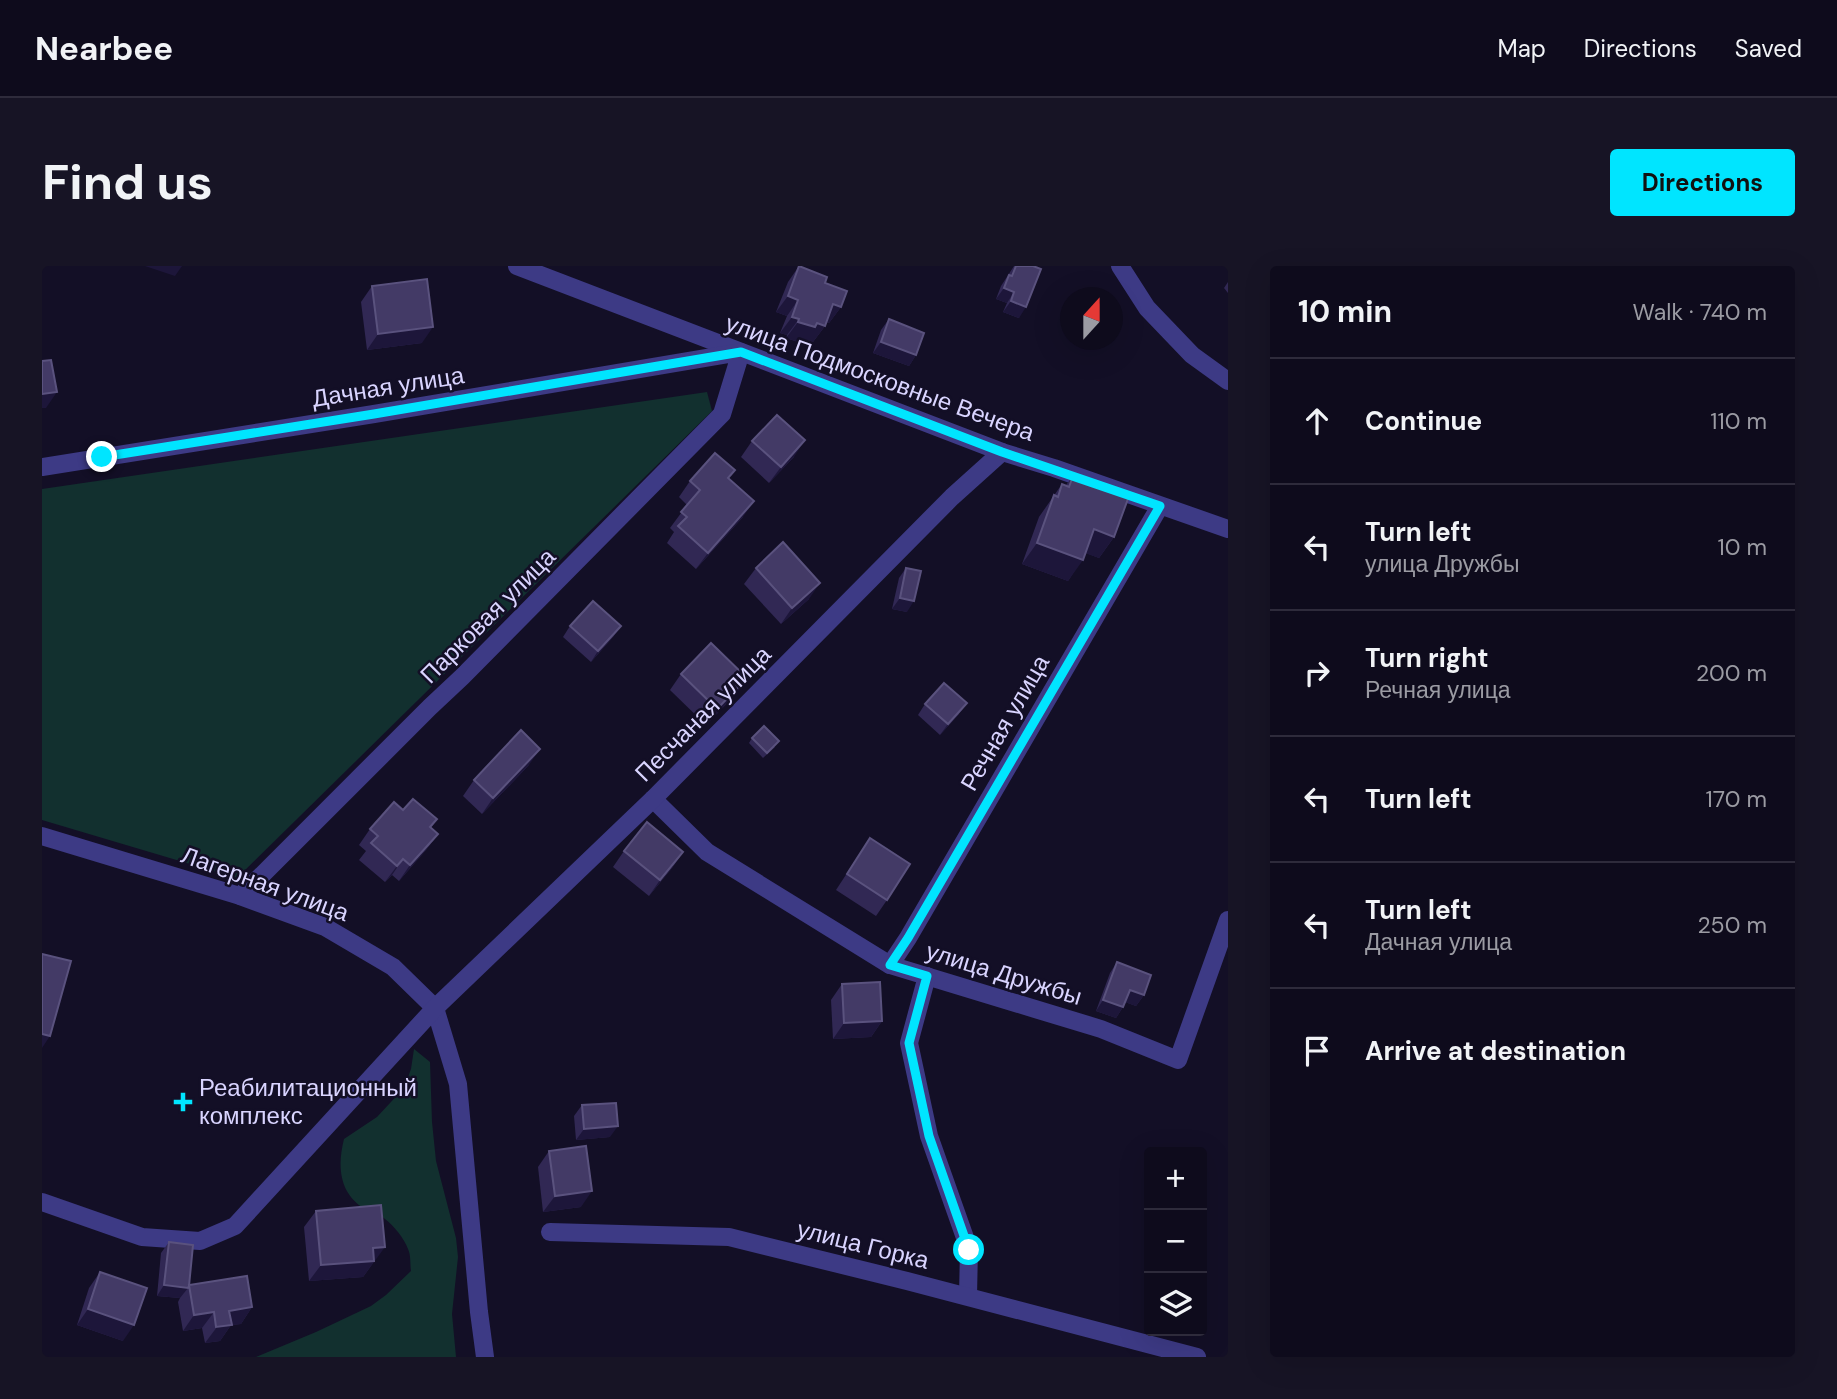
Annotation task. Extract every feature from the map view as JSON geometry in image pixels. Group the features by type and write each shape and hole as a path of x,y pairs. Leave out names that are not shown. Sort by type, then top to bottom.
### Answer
{"street":[{"name":"улица Подмосковные Вечера","path":"517,266 1002,452 1228,530"},
{"path":"1120,266 1147,308 1192,355 1228,381"},
{"name":"Дачная улица","path":"42,467 741,352"},
{"name":"Парковая улица","path":"240,895 462,677 722,414 741,352"},
{"name":"Песчаная улица","path":"42,1202 142,1237 200,1241 235,1226 435,1008 653,799 951,497 1002,452"},
{"name":"Речная улица","path":"890,965 1160,506"},
{"name":"улица Дружбы","path":"653,799 707,852 890,965 1101,1029 1178,1060 1228,920"},
{"name":"Лагерная улица","path":"42,835 240,895 325,927 393,967 435,1008 458,1084 485,1357"},
{"path":"927,976 909,1043 929,1136 969,1250 968,1296"},
{"name":"улица Горка","path":"551,1232 729,1237 1198,1357"}],"green space":[{"path":"707,392 712,411 237,878 42,820 42,489"},
{"path":"414,1049 430,1062 436,1161 456,1238 458,1257 452,1314 456,1357 256,1357 371,1306 411,1271 409,1251 392,1225 383,1217 357,1204 350,1196 342,1179 341,1160 344,1139 377,1117 404,1088"}],"building":[{"path":"799,266 827,277 825,283 847,291 841,307 833,304 825,326 817,323 815,327 798,322 799,319 792,317 798,300 788,296"},
{"path":"1016,266 1041,269 1026,307 1011,301 1014,292 1004,288"},
{"path":"427,279 433,327 378,334 372,286"},
{"path":"889,319 924,333 916,355 881,342"},
{"path":"51,360 57,392 42,394 42,361"},
{"path":"777,415 805,440 781,467 752,441"},
{"path":"715,453 735,470 728,478 754,501 708,553 678,526 687,517 681,512 700,490 690,481"},
{"path":"1073,476 1129,496 1114,537 1094,529 1083,560 1037,543 1054,495 1058,497 1062,484 1069,487"},
{"path":"783,542 820,583 792,608 756,568"},
{"path":"906,568 921,571 914,601 900,598"},
{"path":"593,601 621,626 598,651 570,626"},
{"path":"711,643 747,678 717,709 681,674"},
{"path":"944,683 967,703 948,724 925,704"},
{"path":"764,726 779,741 767,753 752,738"},
{"path":"521,730 540,749 493,798 474,780"},
{"path":"413,799 437,819 430,827 438,834 410,865 403,859 397,866 371,843 378,836 370,829 394,802 403,810"},
{"path":"647,822 683,852 660,880 624,851"},
{"path":"870,838 910,864 887,900 847,874"},
{"path":"42,954 71,961 50,1036 42,1034"},
{"path":"1117,962 1151,975 1144,995 1130,990 1123,1007 1103,1000"},
{"path":"880,982 882,1021 844,1023 842,984"},
{"path":"616,1103 618,1126 584,1129 582,1105"},
{"path":"586,1146 592,1191 555,1196 549,1151"},
{"path":"381,1205 385,1247 373,1248 374,1261 321,1265 316,1211"},
{"path":"169,1242 193,1245 188,1288 164,1285"},
{"path":"100,1272 147,1288 134,1325 88,1309"},
{"path":"247,1276 252,1307 229,1311 232,1325 216,1327 214,1312 194,1315 189,1285"}],"place":[{"name":"Реабилитационный комплекс","path":"183,1102"}],"route":[{"path":"102,457 741,352 1002,452 1160,506 890,965 927,976 909,1043 929,1136 969,1250"}]}
